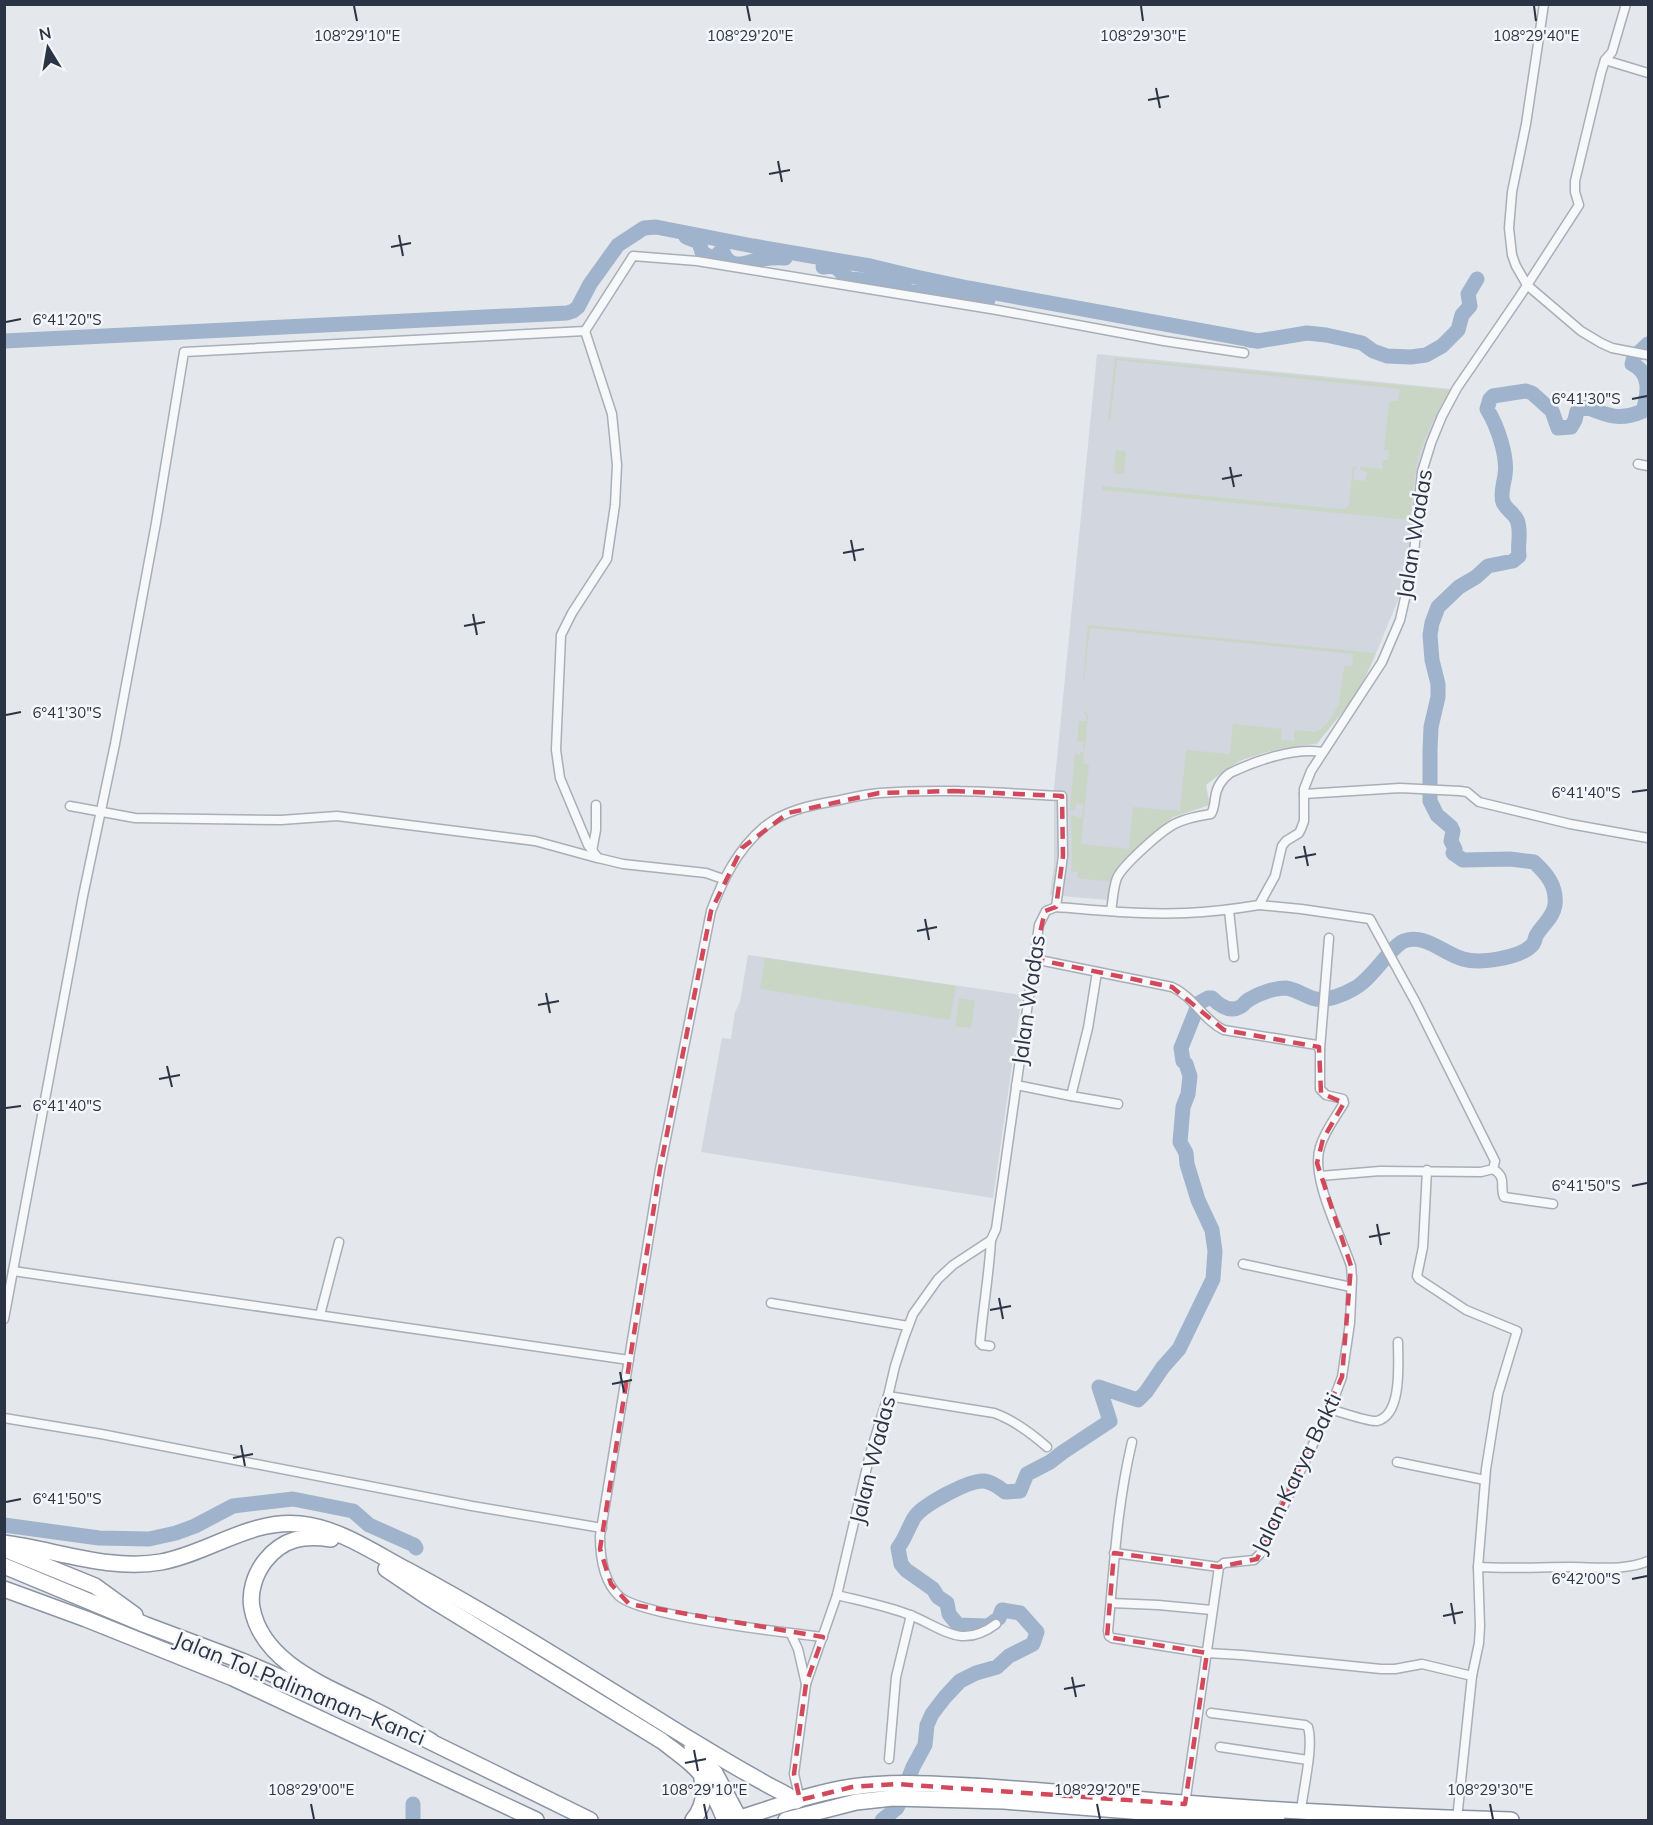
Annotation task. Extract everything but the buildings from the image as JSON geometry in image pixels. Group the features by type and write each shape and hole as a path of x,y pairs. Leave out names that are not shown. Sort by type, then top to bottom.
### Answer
{"highway":[{"path":"4,1543 90,1559 138,1564 161,1562 182,1556 262,1526 279,1524 318,1527 337,1533 544,1648 677,1732 778,1791 798,1800 806,1815"},
{"path":"431,1741 301,1672 278,1654 264,1638 254,1618 251,1593 254,1581 265,1561 284,1544 313,1536 331,1539 351,1547 426,1596 662,1741 700,1774 734,1820"},
{"path":"4,1549 95,1586 125,1606 146,1625"},
{"name":"Jalan Tol Palimanan–Kanci","path":"4,1566 146,1625 242,1661 431,1741 590,1821"},
{"name":"Jalan Tol Palimanan–Kanci","path":"4,1589 233,1678 536,1821"},
{"path":"677,1732 715,1773 734,1820"},
{"path":"693,1821 703,1804 704,1788 700,1774"},
{"path":"786,1821 923,1785 1006,1788 1191,1813 1310,1814 1511,1821"},
{"path":"734,1820 798,1800 852,1787 895,1791 913,1798 1015,1801 1277,1821"}],"street":[{"path":"1544,4 1526,124 1512,192 1509,228 1512,255 1527,285 1581,331 1621,351 1648,355"},
{"name":"Jalan Wadas","path":"798,1800 794,1774 806,1684 837,1595 870,1454 908,1326 928,1291 946,1271 991,1240 996,1229 1039,925 1043,914 1056,907 1184,914 1259,905 1275,876 1282,846 1301,829 1304,821 1304,789 1309,776 1322,752 1382,662 1400,620 1413,563 1422,472 1442,416 1457,388 1579,205 1575,192 1575,181 1605,60 1612,52 1626,5"},
{"path":"1605,60 1648,73"},
{"path":"585,331 633,256 697,261 1244,353"},
{"path":"4,1319 156,523 184,352 585,331"},
{"path":"585,331 612,414 617,465 615,505 607,559 572,612 561,635 556,750 560,778 595,854"},
{"path":"1638,464 1648,466"},
{"path":"1111,910 1116,882 1124,868 1171,826 1211,814 1214,810 1216,791 1230,772 1275,756 1307,751 1322,752"},
{"path":"1304,795 1400,788 1467,792 1479,802 1570,824 1648,838"},
{"path":"823,1637 679,1616 629,1604 618,1596 603,1568 600,1549 660,1169 711,911 723,879 742,848 765,826 788,813 814,804 879,793 953,792 1062,796 1063,856 1056,907"},
{"path":"595,854 596,805"},
{"path":"70,806 135,818 281,820 337,816 535,841 595,854 623,864 706,873 723,879"},
{"path":"1259,905 1368,918 1393,959 1495,1161 1493,1169"},
{"path":"1229,910 1234,957"},
{"path":"1320,1050 1329,938"},
{"path":"1034,959 1172,987 1216,1026 1224,1030 1313,1044 1320,1050"},
{"path":"1071,1096 1085,1040 1097,972"},
{"name":"Jalan Karya Bakti","path":"1114,1553 1219,1567 1224,1563 1242,1563 1257,1559 1330,1410 1344,1369 1352,1287 1351,1266 1327,1201 1317,1163 1319,1149 1332,1121 1344,1105 1342,1099 1326,1095 1320,1089 1320,1050"},
{"path":"1016,1085 1118,1104"},
{"path":"1320,1176 1380,1171 1481,1172 1493,1169 1499,1172 1502,1178 1504,1197 1553,1204"},
{"path":"1427,1170 1424,1247 1417,1276 1466,1310 1516,1331 1498,1394 1485,1480 1478,1567 1479,1643 1472,1676 1457,1819"},
{"path":"990,1346 980,1343 989,1276 991,1240"},
{"path":"320,1315 339,1242"},
{"path":"1243,1263 1352,1287"},
{"path":"13,1270 629,1360"},
{"path":"771,1303 908,1326"},
{"path":"1330,1410 1374,1421 1384,1418 1394,1401 1398,1384 1398,1342"},
{"path":"888,1396 994,1413 1031,1433 1047,1446"},
{"path":"4,1418 101,1434 472,1506 602,1528"},
{"path":"1132,1442 1121,1497 1114,1553 1109,1636 1207,1653 1395,1669 1422,1664 1472,1676"},
{"path":"1397,1462 1485,1480"},
{"path":"1478,1567 1518,1569 1616,1567 1648,1561"},
{"path":"1191,1813 1207,1653 1219,1567"},
{"path":"837,1595 911,1615 931,1626 957,1635 978,1635 996,1624"},
{"path":"1111,1603 1212,1610"},
{"path":"889,1759 896,1677 911,1615"},
{"path":"791,1634 798,1649 806,1684"},
{"path":"1211,1713 1307,1726 1310,1731 1308,1760 1310,1814"},
{"path":"1220,1747 1308,1760"},
{"path":"778,1791 794,1774"}],"highlighted area":[{"path":"953,791 1062,796 1063,856 1056,907 1045,911 1034,959 1172,987 1224,1030 1319,1047 1321,1093 1344,1103 1323,1139 1317,1163 1351,1266 1342,1377 1257,1559 1219,1567 1114,1553 1107,1637 1207,1653 1185,1804 896,1784 852,1787 800,1800 794,1774 806,1684 823,1637 629,1604 611,1584 600,1549 660,1169 711,911 742,848 788,813 879,793"}],"shaded area":[{"path":"1097,354 1451,389 1432,428 1417,471 1411,521 1411,553 1403,588 1357,694 1317,744 1281,748 1242,760 1206,785 1210,805 1173,817 1144,842 1113,875 1112,892 1108,900 1050,895 1054,865 1054,789"},
{"path":"748,955 1022,995 993,1198 701,1152 722,1038 731,1039"}],"green space":[{"path":"1115,358 1450,390 1421,448 1414,481 1410,520 1102,490 1102,486 1346,508 1349,505 1353,466 1357,467 1354,469 1354,480 1365,481 1367,472 1360,467 1382,469 1383,460 1388,460 1389,450 1384,450 1389,403 1398,401 1400,389 1117,360 1110,422 1108,421"},
{"path":"1116,450 1126,451 1124,474 1114,473"},
{"path":"1088,625 1376,653 1357,694 1317,743 1260,754 1227,768 1206,785 1209,805 1173,817 1160,827 1113,875 1112,882 1077,878 1078,872 1071,871 1071,815 1082,818 1083,804 1076,803 1075,810 1070,810 1075,754 1080,755 1084,752 1083,763 1089,764 1081,844 1129,849 1133,807 1180,811 1186,750 1230,754 1233,724 1282,729 1281,740 1294,741 1295,730 1315,732 1320,730 1329,721 1339,704 1344,668 1352,666 1353,654 1090,628 1083,680"},
{"path":"1084,710 1088,715 1085,749 1083,749 1084,742 1077,741 1079,721 1086,721"},
{"path":"765,958 956,986 950,1020 760,989"},
{"path":"959,998 975,1001 971,1028 955,1026"}],"waterway":[{"path":"4,341 567,313 578,307 590,284 618,245 644,228 656,227 870,266 968,288 1258,341"},
{"path":"686,237 699,242 702,252 711,258 721,251 734,264 767,258 785,258"},
{"path":"823,267 836,268 850,279 904,283 908,292 935,292 963,300 973,297 988,300"},
{"path":"1249,340 1258,341 1307,333 1362,343 1373,351 1387,356 1426,355 1442,346 1458,330 1462,315 1470,306 1468,294 1477,279"},
{"path":"882,1820 897,1808 913,1767 925,1745 927,1725 945,1697 960,1681 976,1673 997,1667 1009,1656 1033,1644 1037,1632 1020,1613 1002,1610 999,1618 988,1626 958,1625 949,1614 947,1603 901,1564 898,1548 914,1518 936,1500 977,1482 990,1482 1005,1492 1020,1491 1027,1474 1050,1462 1110,1421 1099,1387 1138,1400 1179,1349 1213,1279 1215,1251 1212,1230 1198,1200 1186,1153 1180,1142 1183,1107 1188,1094 1190,1076 1183,1061 1181,1048 1199,1003 1212,998 1224,1007 1236,1009 1251,998 1286,988 1316,999 1336,996 1362,983 1393,949 1404,941 1412,939 1427,942 1463,959 1480,961 1500,959 1528,949 1552,914 1555,905 1553,886 1534,862 1510,859 1463,860 1453,853 1455,849 1451,841 1453,831 1451,827 1437,815 1430,801 1431,727 1438,697 1438,684 1432,660 1430,635 1432,623 1438,607 1459,587 1476,577 1488,566 1513,561 1519,556 1518,524 1502,499 1505,459 1498,432 1487,409 1490,399 1493,396 1526,391 1532,393 1552,411 1558,428 1571,427 1577,411 1586,407 1614,416 1635,414 1643,411 1647,384 1643,373 1632,364 1634,357 1648,344"},
{"path":"4,1525 99,1538 149,1539 195,1526 233,1506 293,1499 353,1511 369,1525 414,1545 416,1548"},
{"path":"413,1804 413,1820"}]}
